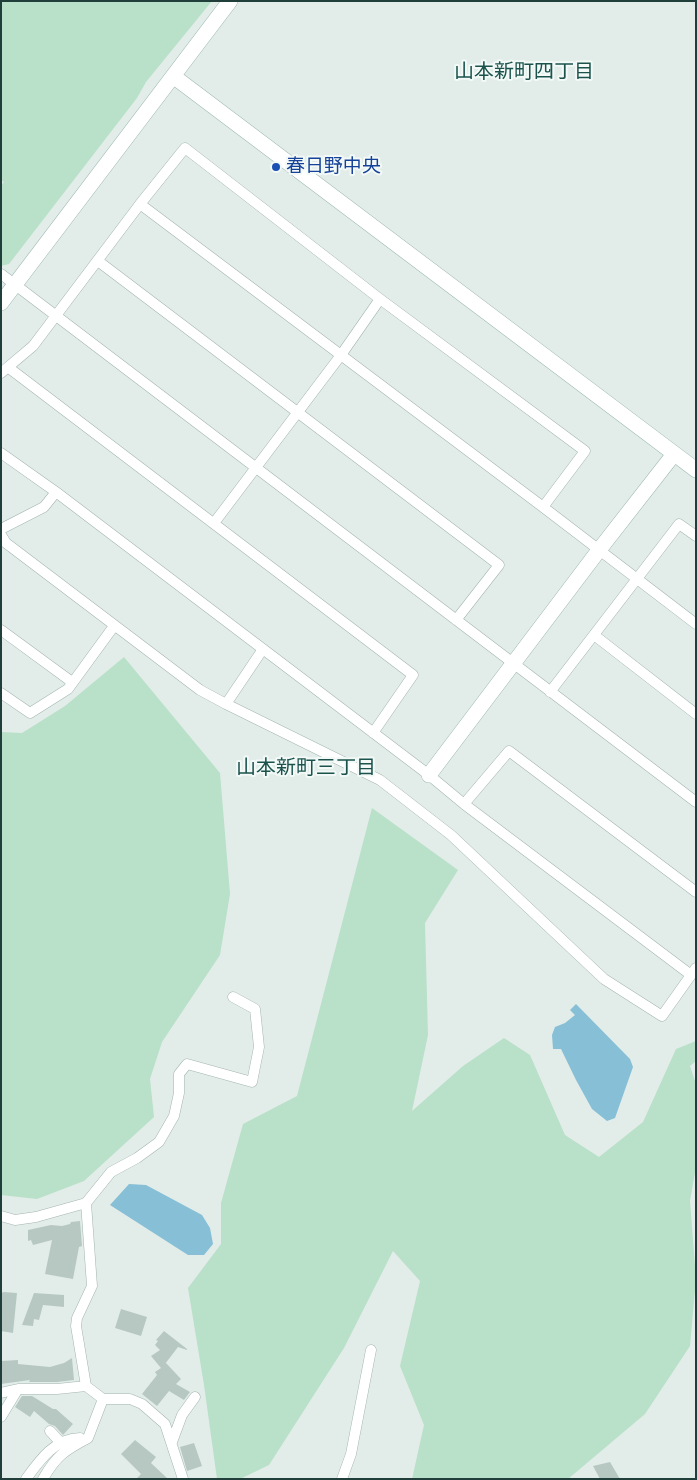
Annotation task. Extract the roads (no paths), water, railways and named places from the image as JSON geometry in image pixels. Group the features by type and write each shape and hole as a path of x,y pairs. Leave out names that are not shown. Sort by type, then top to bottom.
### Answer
{"street":[{"path":"1,303 230,1"},
{"path":"173,76 696,470"},
{"path":"373,733 413,676 214,523 5,370 33,346 140,204 185,148 380,298 585,451 543,507"},
{"path":"140,204 696,624"},
{"path":"98,261 499,565 456,620"},
{"path":"1,274 696,802"},
{"path":"214,523 341,354 380,298"},
{"path":"1,453 56,492 429,775 464,804 693,972 662,1016 604,980 451,835 380,780 200,690 6,543 1,535"},
{"path":"429,775 674,454"},
{"path":"1,529 44,507 56,492"},
{"path":"550,692 679,524 696,536"},
{"path":"1,693 30,713 68,689 114,626"},
{"path":"1,630 72,682"},
{"path":"594,636 696,714"},
{"path":"226,704 263,649"},
{"path":"464,804 509,751 696,892"},
{"path":"1,1216 15,1220 36,1218 86,1203 112,1172 137,1158 159,1142 174,1116 180,1093 179,1074 187,1064 252,1082 259,1047 255,1009 233,997"},
{"path":"86,1203 92,1286 77,1318 76,1326 86,1386"},
{"path":"342,1479 350,1454 371,1350"},
{"path":"1,1393 18,1389 86,1386 103,1398 130,1399 142,1404 165,1424 183,1479"},
{"path":"1,1417 18,1389"},
{"path":"172,1442 182,1415 195,1397"},
{"path":"43,1479 53,1462 69,1447 88,1438 103,1398"},
{"path":"50,1431 61,1442"},
{"path":"26,1479 49,1451 61,1442 74,1438 88,1438"}],"water":[{"path":"576,1004 630,1059 633,1067 615,1118 607,1121 592,1109 561,1049 553,1049 552,1035 555,1027 565,1023 575,1015 570,1010"},
{"path":"129,1184 146,1185 202,1215 210,1228 213,1244 204,1255 188,1255 110,1205"}],"place":[{"name":"春日野中央","path":"276,167"}],"district":[{"name":"山本新町四丁目","path":"524,73"},
{"name":"山本新町三丁目","path":"306,769"}]}
